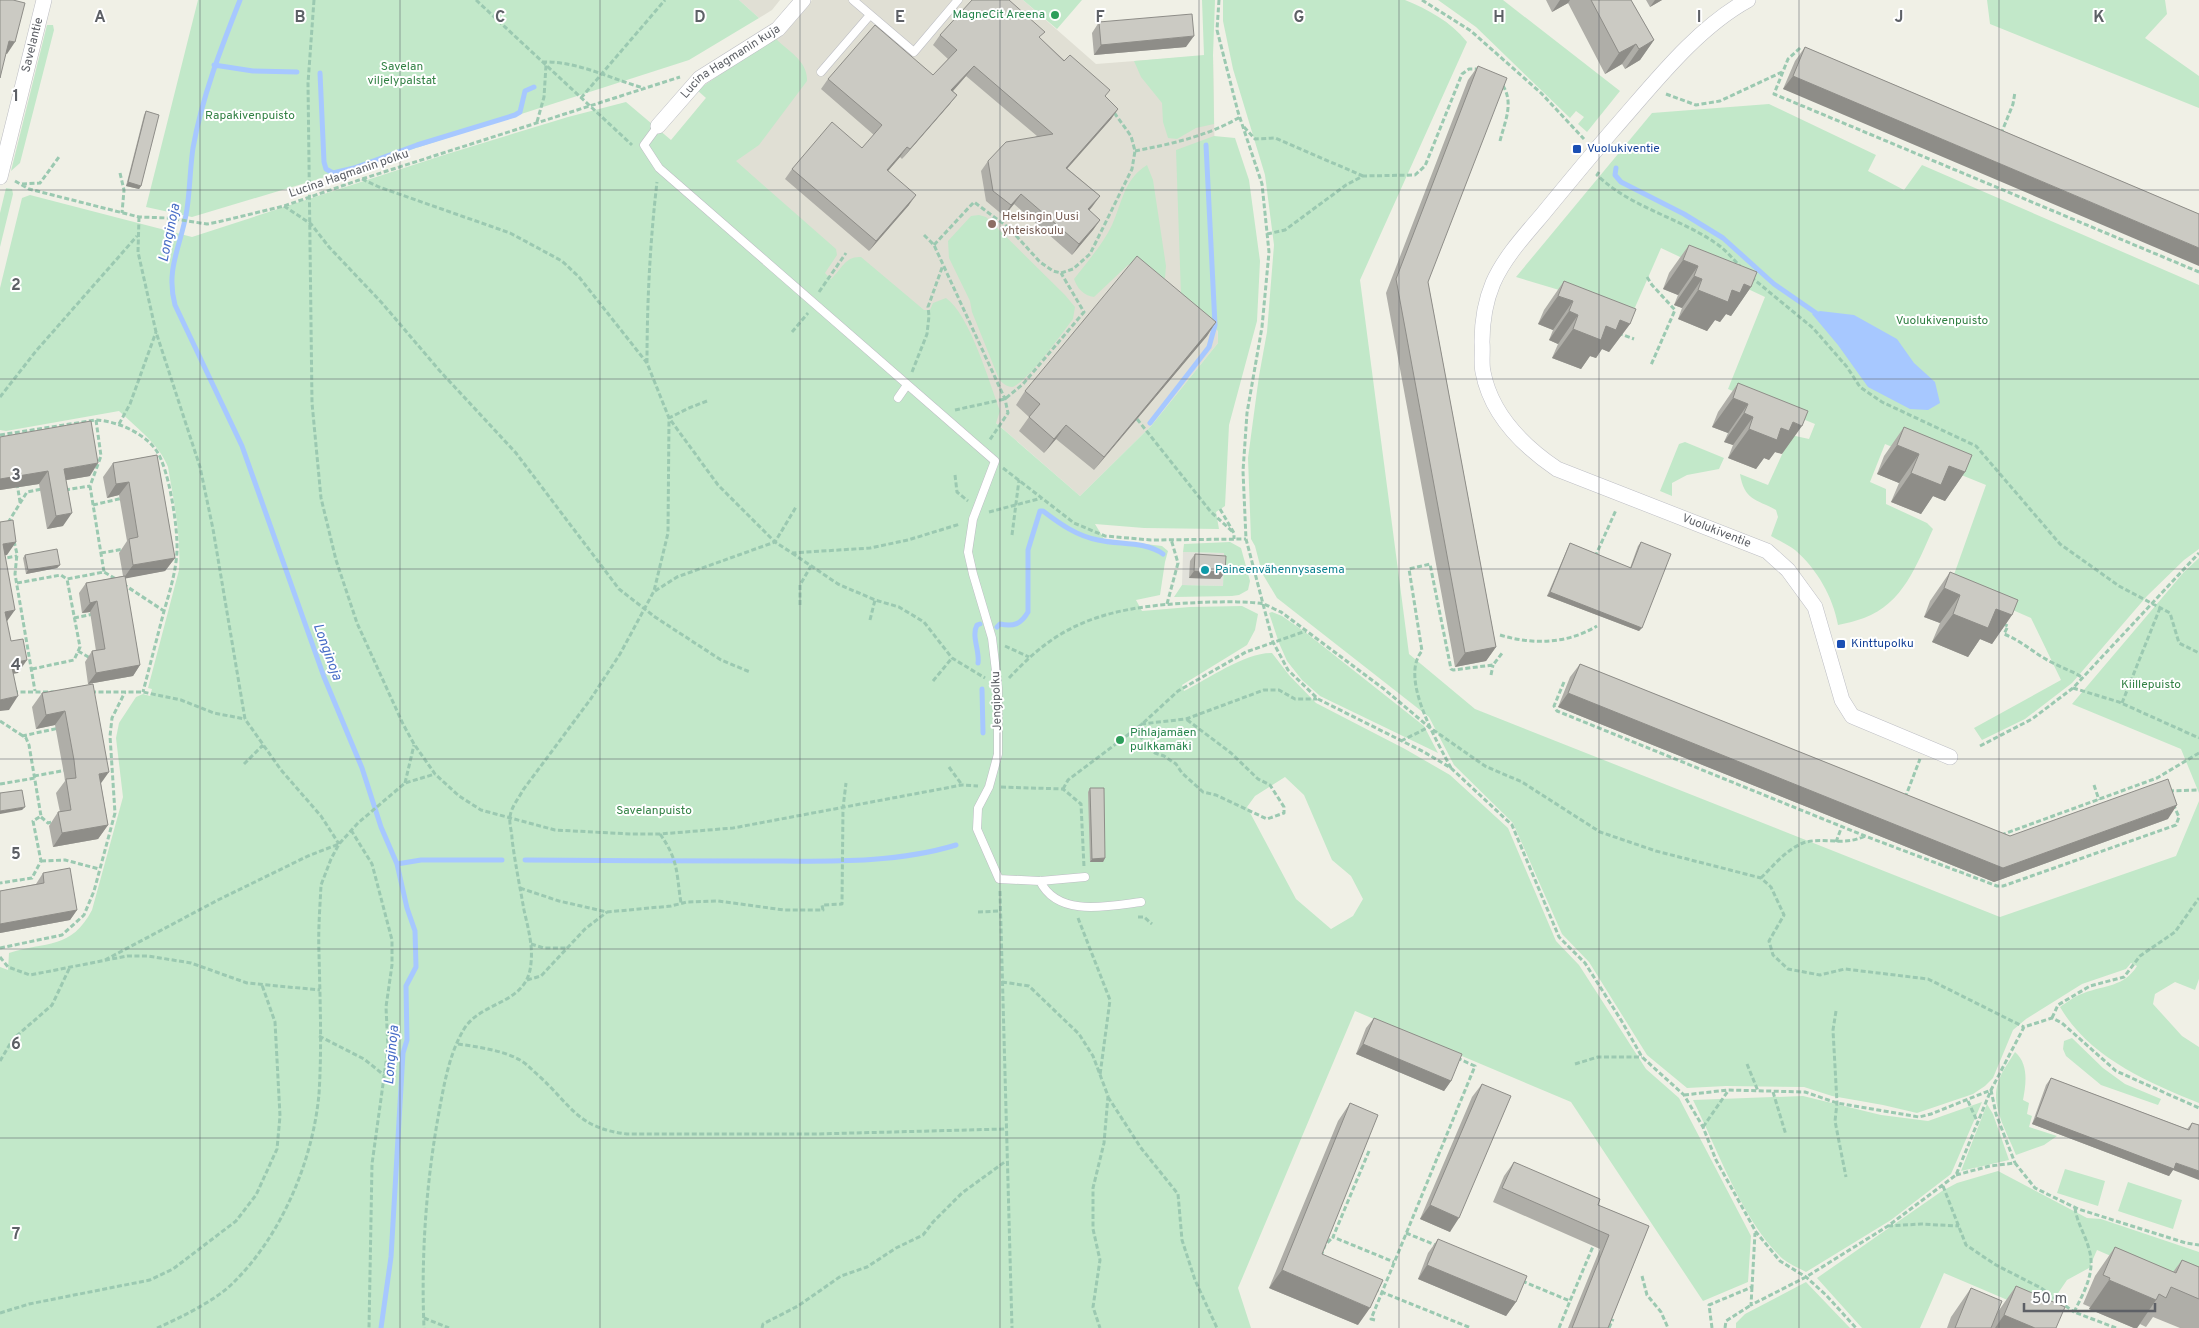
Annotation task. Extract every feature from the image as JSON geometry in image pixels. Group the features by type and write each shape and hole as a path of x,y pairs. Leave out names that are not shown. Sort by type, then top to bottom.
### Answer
{"street":[{"name":"Savelantie","path":"0,177 44,0"},
{"name":"Lucina Hagmanin kuja","path":"658,126 700,78 778,29 803,0"},
{"name":"Vuolukiventie","path":"1748,0 1730,10 1705,30 1658,79 1513,250 1493,283 1482,319 1483,371 1489,393 1506,424 1537,456 1557,469 1767,550 1788,570 1815,607 1842,700 1852,716 1950,757"}],"lane":[{"path":"853,0 914,52 958,0"},
{"path":"821,72 870,15"},
{"path":"658,126 644,145 659,168 995,461"},
{"path":"898,398 907,385"},
{"name":"Jengipolku","path":"995,461 973,519 968,552 992,638 998,688 998,754 989,787 978,808 977,829 999,880"},
{"path":"999,880 1040,881 1085,877"},
{"path":"1040,881 1044,890 1057,900 1088,908 1141,902"}],"path":[{"path":"314,0 308,83 312,403 321,498 336,560 357,623 414,744 435,774 459,796 481,810 510,817 534,826 555,830 600,833 660,834 733,828 962,785 1063,788 1081,804 1085,877"},
{"path":"476,0 639,151"},
{"path":"581,98 665,0"},
{"path":"1219,0 1217,30 1242,124 1262,184 1269,252 1262,327 1247,413 1243,471 1246,539 1273,642 1288,670 1318,699 1451,768 1512,825 1559,937 1584,963 1642,1056 1684,1095 1703,1127 1716,1160 1756,1232 1780,1261 1806,1278 1826,1295 1856,1328"},
{"path":"1422,0 1471,31 1540,93 1572,127"},
{"path":"1800,48 1788,59 1774,94 2199,272"},
{"path":"542,62 556,61 578,66 624,83 645,88"},
{"path":"537,122 544,97 546,65"},
{"path":"1242,124 1255,139 1275,138 1363,176 1415,176 1425,166 1462,74 1469,69 1484,69"},
{"path":"1666,94 1696,105 1720,101 1783,72"},
{"name":"Lucina Hagmanin polku","path":"0,177 22,184 30,189 139,217 168,218 197,223 218,222 284,206 679,77 700,78"},
{"path":"1496,77 1506,89 1510,102 1500,141"},
{"path":"2001,135 2013,104 2015,92"},
{"path":"934,245 974,202 1010,228 1040,262 1053,271 1061,273 1073,269 1090,254 1132,169 1135,151 1132,136 1113,110"},
{"path":"1135,151 1174,144 1223,127 1240,117"},
{"path":"22,184 40,183 59,157"},
{"path":"647,363 647,304 653,212 659,168"},
{"path":"120,172 124,190 122,213"},
{"path":"1597,175 1605,183 1636,202 1715,242 1752,277 1812,328 1847,368 1860,387 1882,402 1976,446 2060,544 2120,586 2150,604 2170,613 2179,644 2199,653"},
{"path":"1267,234 1285,230 1331,195 1363,176"},
{"path":"362,179 379,187 510,233 562,261 579,277 647,363 669,418 718,485 775,542 838,584 899,608 924,622 952,658 981,675 998,688 1029,657 1062,633 1095,619 1128,609 1167,604 1228,602 1264,604 1281,612 1384,689 1429,726 1485,766 1522,782 1600,832 1656,851 1761,878 1771,887 1784,915 1770,941 1773,955 1788,969 1820,975 1845,969 1928,979 2024,1027 2052,1018 2062,1023 2116,1071 2199,1108"},
{"path":"284,206 311,224 329,247 382,303 439,370 516,453 619,589 644,609 721,660 750,672"},
{"path":"139,217 138,252 156,332 200,468 213,529 246,719 263,746 321,816 339,844"},
{"path":"0,397 36,350 137,236"},
{"path":"924,236 934,245 1005,399 1008,413 987,444 986,453"},
{"path":"907,385 927,334 928,307 943,264"},
{"path":"939,412 971,408 1005,399 1024,384 1084,312 1061,273"},
{"path":"1647,277 1675,310 1651,366"},
{"path":"1611,330 1634,339"},
{"path":"119,424 130,404 156,332"},
{"path":"669,418 707,401"},
{"path":"424,1328 426,1209 432,1154 451,1058 464,1029 472,1020 510,998 527,980 531,964 531,944 514,862 510,817 514,805 523,790 590,700 615,662 654,591 668,533 670,482 669,418"},
{"path":"1137,419 1211,512 1234,533"},
{"path":"96,420 101,456 90,486 104,572"},
{"path":"0,435 96,420 119,424 152,446 164,466 173,507 177,550 172,582 143,692"},
{"path":"995,461 1074,523 1104,536 1151,540 1246,539"},
{"path":"15,475 20,503"},
{"path":"955,475 957,492 977,508"},
{"path":"1012,535 1014,505 1019,480"},
{"path":"61,482 62,489 66,490 90,486"},
{"path":"11,529 9,521 27,492 44,489"},
{"path":"93,505 124,498"},
{"path":"792,553 870,548 949,530 988,512 1042,498"},
{"path":"654,591 677,577 775,542 796,507"},
{"path":"1220,510 1234,533 1234,538"},
{"path":"1595,558 1616,510"},
{"path":"13,537 17,556 15,574 36,692"},
{"path":"1167,604 1178,563 1170,539"},
{"path":"101,553 132,547"},
{"path":"1980,746 2032,718 2073,688 2199,553"},
{"path":"0,560 17,556"},
{"path":"1451,768 1429,726 1415,685 1417,658 1422,651 1409,569 1430,564 1451,669 1493,664"},
{"path":"800,605 800,585 811,565"},
{"path":"17,583 61,575 67,579 104,572 164,611"},
{"path":"32,669 74,660 80,647 67,579"},
{"path":"13,601 20,599"},
{"path":"870,620 875,600"},
{"path":"2122,703 2160,608"},
{"path":"74,618 93,614"},
{"path":"1998,622 2008,626 2004,634 2017,639 2051,662 2075,672 2083,678"},
{"path":"1500,635 1516,640 1551,642 1577,636 1597,626"},
{"path":"1063,788 1068,780 1134,730 1178,692 1246,652 1306,631"},
{"path":"992,638 1006,647 1029,657"},
{"path":"18,649 28,647"},
{"path":"78,651 90,658 96,657"},
{"path":"1491,676 1493,664 1503,652"},
{"path":"933,681 952,658"},
{"path":"1564,682 1554,706 1557,711 1865,836 1997,886 2004,886 2176,825 2179,817 2168,791 2157,778"},
{"path":"2073,688 2122,703 2199,738"},
{"path":"1140,725 1186,719 1264,690 1279,690 1295,699 1318,699"},
{"path":"9,692 62,692"},
{"path":"90,692 143,692 180,700 214,713 246,719"},
{"path":"0,948 62,935 84,915 94,891 115,813 110,736 112,718 126,692"},
{"path":"1134,730 1154,753 1164,756 1176,764 1182,773 1203,792 1216,795 1267,819 1284,813 1284,807 1270,785 1258,779 1231,753 1186,719"},
{"path":"0,721 22,736 29,745 41,816 48,823 57,821"},
{"path":"1401,741 1429,726"},
{"path":"22,736 60,728"},
{"path":"405,783 414,744"},
{"path":"244,764 263,746"},
{"path":"1909,804 1904,802 1925,747"},
{"path":"1999,843 1998,836 2157,778 2199,752"},
{"path":"949,767 962,785"},
{"path":"0,784 68,770"},
{"path":"157,1328 203,1304 234,1282 264,1245 284,1211 300,1173 311,1137 318,1094 321,885 330,859 339,844 358,822 405,783 435,774"},
{"path":"520,888 560,901 607,912 670,906 681,903 718,901 784,910 822,910 822,904 842,904 843,808 846,783"},
{"path":"2094,785 2099,800"},
{"path":"2133,787 2136,793"},
{"path":"2168,791 2199,790"},
{"path":"2088,804 2090,810"},
{"path":"0,883 32,878 40,861 33,821 41,816"},
{"path":"2040,821 2043,828"},
{"path":"1836,842 1842,826"},
{"path":"351,830 372,864 392,940 392,964 386,1007 388,1048 372,1164 369,1328"},
{"path":"660,834 676,861 681,903"},
{"path":"1761,878 1788,852 1803,843 1853,842 1865,836"},
{"path":"104,960 218,900 320,851 339,844"},
{"path":"40,861 65,860 99,868"},
{"path":"30,878 32,884"},
{"path":"999,880 1012,1328"},
{"path":"2052,1018 2058,1005 2090,986 2124,977 2140,956 2175,932 2199,898"},
{"path":"1073,904 1110,1000 1100,1076"},
{"path":"978,912 1000,911"},
{"path":"527,980 541,976 585,929 607,912"},
{"path":"531,944 544,948 567,948"},
{"path":"0,958 8,968 30,975 127,956 148,956 191,964 247,983 320,990"},
{"path":"0,1061 13,1038 52,1006 70,967"},
{"path":"1002,982 1029,986 1038,993 1079,1034 1093,1056 1108,1096 1141,1148 1178,1194 1182,1240 1195,1280 1217,1328"},
{"path":"0,1313 29,1304 150,1280 172,1269 236,1221 256,1195 277,1149 280,1116 274,1022 262,985"},
{"path":"1836,1011 1833,1030 1837,1103 1835,1121 1846,1177"},
{"path":"1725,1328 1726,1321 1751,1305 1806,1278 1888,1226 1956,1175 1991,1090 2024,1027"},
{"path":"319,1036 364,1059 384,1075"},
{"path":"458,1044 494,1050 521,1060 572,1111 588,1123 606,1132 627,1134 806,1134 1005,1129"},
{"path":"1375,1320 1371,1319 1475,1066 1449,1055"},
{"path":"1575,1064 1598,1056 1642,1056"},
{"path":"1747,1064 1758,1091"},
{"path":"1684,1095 1728,1090 1804,1092 1837,1103 1919,1117 1968,1101 1991,1090"},
{"path":"1703,1127 1728,1090"},
{"path":"1991,1090 1996,1114 2015,1164 2035,1188 2075,1208 2186,1243 2199,1245"},
{"path":"1773,1092 1786,1135"},
{"path":"1100,1328 1093,1307 1100,1260 1093,1228 1093,1188 1104,1143 1108,1096"},
{"path":"1968,1101 1977,1121"},
{"path":"1320,1260 1325,1246 1333,1237 1369,1151"},
{"path":"762,1328 763,1324 798,1306 841,1276 867,1267 896,1248 923,1235 933,1222 962,1194 1007,1161"},
{"path":"1956,1175 1990,1166 2015,1164"},
{"path":"1943,1186 1966,1245 1996,1265 2041,1288 2074,1312 2116,1328"},
{"path":"2074,1312 2090,1278 2092,1266 2090,1250 2077,1220 2075,1208"},
{"path":"1888,1226 1921,1224 1960,1226"},
{"path":"1751,1305 1756,1232"},
{"path":"1406,1233 1442,1248"},
{"path":"1333,1237 1394,1262"},
{"path":"1559,1328 1596,1239"},
{"path":"1642,1276 1647,1295 1661,1312 1668,1328"},
{"path":"1515,1278 1570,1301"},
{"path":"1712,1328 1709,1305 1752,1287"},
{"path":"1373,1288 1471,1328"},
{"path":"424,1318 449,1328"},
{"path":"1610,1328 1613,1319"}],"shaded area":[{"path":"739,0 780,0 772,10 759,18"},
{"name":"Helsingin Uusi yhteiskoulu","path":"812,0 1023,0 1096,64 1213,55 1218,343 1151,426 1080,496 672,140 706,98 784,32"},
{"path":"1183,552 1224,553 1223,586 1182,585"}],"green space":[{"path":"198,0 739,0 759,18 689,60 332,175 192,217 146,207"},
{"name":"MagneCit Areena","path":"1023,0 1082,0 1057,29"},
{"path":"1202,0 1215,0 1213,55 1214,124 1196,128 1177,139 1168,138 1163,122 1162,103 1141,77 1134,61 1204,55"},
{"path":"1223,0 1405,0 1439,17 1454,28 1467,42 1360,280 1409,654 1475,709 2000,917 2176,856 2199,801 2199,979 2195,990 2175,982 2155,994 2153,1004 2182,1036 2199,1047 2199,1103 2140,1077 2103,1054 2072,1025 2060,1007 2081,994 2120,982 2132,973 2137,966 2131,963 2126,969 2082,984 2026,1019 2013,1030 1993,1078 1985,1086 1973,1094 1917,1113 1832,1096 1804,1087 1726,1086 1687,1088 1647,1055 1589,962 1562,934 1513,823 1454,765 1429,717 1277,598 1262,573 1255,546 1251,539 1248,458 1267,332 1274,245 1265,175 1233,69 1223,21"},
{"path":"1438,0 1503,0 1620,91 1587,132 1578,124 1584,117 1576,111 1570,118 1476,27"},
{"path":"1987,0 2165,0 2167,14 2145,38 2199,76 2199,108 1990,24"},
{"path":"47,25 53,25 54,30 20,163 11,171"},
{"name":"Savelanpuisto","path":"775,38 801,62 807,81 759,145 736,161 836,249 837,255 825,273 831,279 847,261 861,257 924,310 930,310 933,303 946,298 963,319 978,350 1000,411 996,423 1080,496 1151,426 1218,343 1218,331 1181,295 1176,150 1214,136 1235,138 1249,180 1260,261 1257,321 1229,425 1225,506 1216,512 1219,529 1144,528 1095,524 1104,539 1162,546 1168,551 1160,595 1136,600 1142,611 1190,607 1242,606 1258,614 1255,630 1247,645 1182,685 1184,691 1239,661 1272,653 1289,675 1316,703 1405,749 1450,775 1508,828 1556,941 1579,965 1646,1069 1679,1098 1751,1236 1748,1282 1703,1301 1571,1102 1355,1011 1238,1288 1251,1328 0,1328 0,967 8,970 9,953 46,945 66,938 84,923 92,910 123,797 116,738 119,723 136,697 143,694 150,696 152,689 148,688 179,570 177,518 168,467 153,444 119,411 6,431 0,430 0,288 22,198 30,195 192,237 447,154 568,117 626,102 671,140 706,98 697,90","holes":["1285,777 1304,795 1332,860 1351,876 1363,899 1353,916 1331,929 1296,899 1247,807 1255,796"]},
{"name":"Vuolukivenpuisto","path":"1769,104 1876,155 1868,171 1904,190 1922,165 2199,285 2199,549 2184,560 2147,596 2072,683 2025,719 1982,740 1974,728 2061,680 2031,618 1951,583 1986,485 1885,444 1870,482 1886,489 1886,504 1927,523 1933,529 1921,556 1899,593 1878,612 1838,625 1828,594 1817,575 1795,550 1771,536 1778,517 1776,510 1752,498 1744,489 1742,483 1740,474 1768,485 1791,435 1809,439 1815,424 1728,389 1765,297 1661,248 1633,312 1516,277 1652,113"},
{"path":"1147,165 1153,180 1166,266 1165,278 1161,280 1132,264 1128,265 1094,297 1087,295 1079,288 1074,279 1112,225 1128,184"},
{"path":"6,188 12,189 13,194 0,247 0,213"},
{"path":"979,215 986,217 1075,307 1073,319 1035,368 1018,384 1012,387 999,379 972,312 970,301 949,258 948,241 971,216"},
{"path":"1685,442 1724,458 1719,469 1687,475 1672,483 1672,496 1660,491 1679,444"},
{"path":"1230,542 1241,548 1250,581 1248,590 1239,595 1232,596 1174,597 1182,585 1223,586 1224,553 1183,552 1184,544"},
{"name":"Kiillepuisto","path":"2199,558 2199,793 2181,749 2072,704 2184,572"},
{"path":"1272,612 1282,616 1305,632 1424,726 1438,753 1320,696 1302,680 1287,661 1269,613"},
{"path":"2072,1038 2103,1068 2125,1084 2161,1099 2158,1105 2101,1085 2066,1056 2063,1049 2064,1041"},
{"path":"2015,1052 2023,1062 2025,1081 2023,1100 2029,1103 2027,1114 2032,1116 2029,1127 2057,1136 2044,1145 2016,1155 2001,1120 1996,1101 1996,1092 2001,1075"},
{"path":"1803,1096 1881,1115 1928,1121 1982,1102 1951,1174 1891,1220 1806,1272 1783,1259 1755,1226 1732,1184 1693,1100"},
{"path":"1987,1104 1993,1114 2009,1160 1961,1171"},
{"path":"2065,1169 2105,1181 2098,1206 2057,1193"},
{"path":"1998,1171 2087,1218 2101,1219 2199,1252 2199,1294 2097,1250 2089,1268 2067,1280 2043,1315 1944,1273 1920,1328 1862,1328 1817,1278 1942,1191 1957,1183"},
{"path":"2128,1182 2182,1200 2173,1229 2118,1211"},
{"path":"1806,1282 1850,1328 1736,1328 1736,1323 1745,1314"}],"water":[{"path":"1820,311 1854,315 1897,339 1914,363 1935,382 1940,403 1928,410 1910,409 1868,387 1838,345 1812,314"}],"building":[{"path":"0,0 13,0 25,3 15,42 9,41 0,78"},
{"path":"972,0 1009,0 1045,32 1039,37 1064,61 1070,55 1110,90 1105,96 1118,109 1066,168 1100,196 1088,209 1100,220 1079,244 1021,194 1011,205 993,191 988,161 1006,142 1053,134 974,66 951,90 957,95 910,149 907,147 887,170 916,195 876,241 792,169 832,122 862,148 882,125 828,79 875,25 933,75 957,50 940,35"},
{"path":"1591,0 1631,0 1654,40 1639,49 1636,44 1619,53"},
{"path":"1192,14 1194,36 1101,45 1099,22"},
{"path":"1805,47 2199,214 2199,248 1793,76"},
{"path":"1478,66 1507,78 1428,282 1496,647 1465,653 1396,279"},
{"path":"146,111 159,115 141,186 128,182"},
{"path":"1689,245 1757,272 1751,287 1744,284 1740,293 1732,290 1728,302 1698,290 1702,279 1694,276 1698,266 1683,260"},
{"path":"1137,256 1216,322 1104,457 1066,425 1054,439 1029,417 1040,404 1025,391"},
{"path":"1564,281 1636,309 1630,324 1620,320 1616,330 1606,326 1601,340 1573,329 1578,315 1569,311 1573,301 1558,296"},
{"path":"1738,383 1808,411 1802,426 1793,422 1789,431 1781,428 1777,440 1749,429 1753,417 1744,413 1748,404 1733,398"},
{"path":"91,421 98,463 64,469 72,513 56,516 48,471 0,479 0,437"},
{"path":"1904,427 1972,455 1965,472 1949,466 1941,485 1911,473 1919,454 1897,445"},
{"path":"157,455 175,558 133,565 129,539 138,537 129,482 116,484 113,463"},
{"path":"13,520 16,542 3,544 15,610 5,612 11,641 23,639 27,660 11,663 18,696 0,700 0,522"},
{"path":"1641,542 1671,554 1642,628 1550,592 1570,543 1631,568"},
{"path":"57,549 60,565 28,570 25,555"},
{"path":"1195,554 1226,556 1225,572 1194,571"},
{"path":"1950,572 2018,600 2012,615 1996,609 1988,628 1953,614 1960,595 1944,588"},
{"path":"125,576 140,665 96,673 92,651 105,649 97,601 90,603 86,583"},
{"path":"1580,664 2010,836 2168,779 2177,805 2003,868 1568,693"},
{"path":"93,684 109,772 99,774 108,825 62,833 58,812 71,810 66,779 76,778 74,760 65,711 46,715 42,693"},
{"path":"1090,788 1104,788 1105,858 1092,859"},
{"path":"22,790 25,807 0,811 0,793"},
{"path":"70,868 77,910 0,924 0,891 44,883 43,873"},
{"path":"1374,1018 1462,1054 1451,1081 1363,1044"},
{"path":"2051,1078 2189,1130 2192,1123 2199,1125 2199,1171 2176,1163 2174,1169 2036,1117"},
{"path":"1482,1084 1511,1096 1459,1218 1430,1205"},
{"path":"1350,1103 1378,1115 1322,1254 1383,1280 1370,1308 1282,1270"},
{"path":"1514,1162 1600,1199 1598,1205 1649,1226 1608,1328 1572,1328 1609,1235 1502,1188"},
{"path":"1438,1239 1527,1276 1516,1302 1427,1265"},
{"path":"2115,1247 2176,1273 2182,1260 2199,1267 2199,1299 2171,1287 2166,1298 2159,1294 2156,1300 2109,1280 2110,1278 2103,1275"},
{"path":"2016,1286 2065,1307 2056,1328 2035,1328 2004,1315"},
{"path":"1971,1288 2002,1301 1991,1328 1955,1328"}],"waterway":[{"name":"Longinoja","path":"240,0 201,110 192,156 185,222 173,268 172,292 175,305 242,446 324,677 362,768 381,827 397,864 407,908 415,931 416,967 406,986 407,1040 403,1053 391,1257 381,1328"},
{"path":"214,65 253,71 297,72"},
{"path":"320,73 324,162 326,169 333,173 354,168 417,145 515,115 520,112 525,91 534,87"},
{"path":"1150,423 1209,347 1215,325 1206,145"},
{"path":"1616,168 1615,175 1621,182 1684,214 1723,238 1774,284 1816,313"},
{"path":"997,627 1000,624 1017,624 1028,612 1028,550 1040,511 1043,511 1062,525 1083,536 1106,542 1148,547 1163,554"},
{"path":"978,663 975,629 980,624"},
{"path":"982,689 983,733"},
{"path":"525,860 859,860 908,856 956,845"},
{"path":"397,864 421,860 502,860"}],"place":[{"name":"MagneCit Areena","path":"1055,15"},
{"name":"Vuolukiventie","path":"1577,149"},
{"name":"Helsingin Uusi yhteiskoulu","path":"992,224"},
{"name":"Paineenvähennysasema","path":"1205,570"},
{"name":"Kinttupolku","path":"1841,644"},
{"name":"Pihlajamäen pulkkamäki","path":"1120,740"}],"park label":[{"name":"Savelan viljelypalstat","path":"402,74"},
{"name":"Rapakivenpuisto","path":"250,116"}]}
